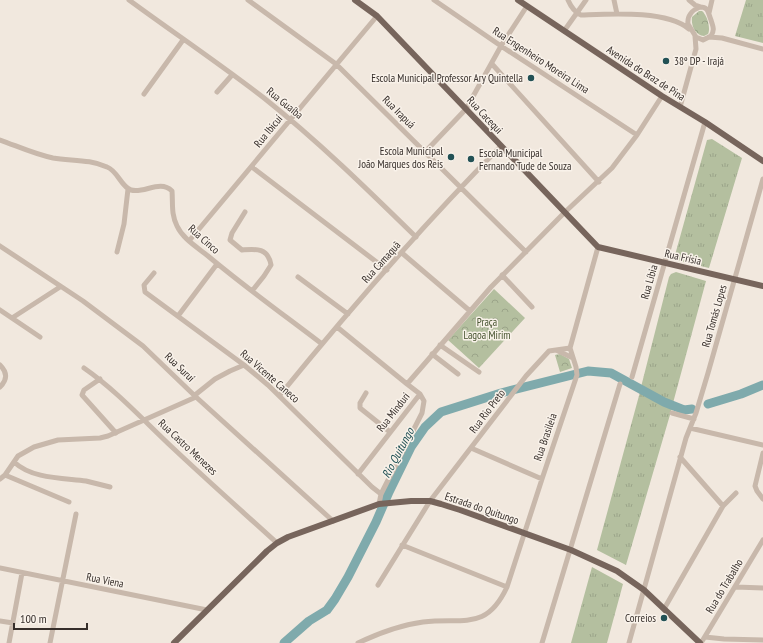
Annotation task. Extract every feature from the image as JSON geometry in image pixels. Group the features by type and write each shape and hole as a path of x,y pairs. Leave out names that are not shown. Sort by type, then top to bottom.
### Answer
{"main road":[{"name":"Rua Cacequi","path":"355,0 377,16 598,247"},
{"name":"Avenida do Braz de Pina","path":"518,0 763,161"},
{"name":"Rua Frísia","path":"598,247 763,286"},
{"name":"Estrada do Quitungo","path":"174,643 277,543 288,537 380,504 391,502 430,501 460,510 571,550 617,571 644,590 700,643"}],"street":[{"name":"Rua Guaíba","path":"130,0 264,98 336,160 416,237"},
{"name":"Rua Irapuá","path":"248,0 336,64 526,252"},
{"name":"Rua Engenheiro Moreira Lima","path":"434,0 501,46 637,135"},
{"path":"568,0 573,10 581,15 617,14 652,16 676,21 690,29"},
{"path":"564,31 586,0"},
{"path":"614,0 617,14"},
{"path":"689,0 695,5 707,9 714,31 696,49"},
{"path":"689,0 691,5 687,22 690,29 698,39 707,38 727,40 763,49"},
{"path":"676,21 684,20 690,14 702,7 708,6 712,0"},
{"path":"709,13 712,0"},
{"path":"425,152 466,109 501,46 527,6"},
{"name":"Rua Ibicuí","path":"189,241 377,16"},
{"path":"713,26 719,34 727,40"},
{"path":"680,107 696,49 694,35"},
{"path":"144,94 183,40"},
{"path":"492,64 599,182"},
{"path":"217,92 232,75"},
{"path":"407,384 502,275 564,213 599,182 612,168 637,135 662,96"},
{"name":"Rua Líbia","path":"632,378 705,122"},
{"path":"0,140 53,158 97,163 108,167 117,174 128,188 124,224 117,252"},
{"name":"Rua Camaquã","path":"280,395 386,270 461,187 501,146"},
{"path":"252,167 386,270"},
{"name":"Rua Tomás Lopes","path":"629,643 680,458 694,419 763,179"},
{"name":"Rua Cinco","path":"128,188 136,191 160,186 169,188 172,191 173,219 178,228 189,241 322,344"},
{"path":"245,212 232,233 230,240 242,250 255,248 261,250 270,261 271,265 252,291"},
{"name":"Rua Suruí","path":"0,246 83,301 143,346 333,521"},
{"path":"555,349 570,348 598,247"},
{"path":"402,253 470,311"},
{"path":"178,316 217,264"},
{"name":"Rua Vicente Caneco","path":"154,273 144,285 145,292 244,365 280,395 358,474 381,494"},
{"path":"502,275 532,307"},
{"path":"298,277 348,314"},
{"path":"12,318 60,287"},
{"path":"0,310 40,337"},
{"path":"337,327 420,394"},
{"path":"440,345 479,372"},
{"name":"Rua Brasileia","path":"358,643 382,633 411,624 463,621 480,617 488,614 501,600 508,587 577,375 570,348"},
{"path":"555,349 573,358"},
{"name":"Rua Rio Preto","path":"378,585 430,501 526,376 545,355 555,349"},
{"path":"432,354 458,374"},
{"path":"0,365 6,376 5,381 0,387"},
{"path":"0,479 5,475 18,456 34,447 58,440 100,438 116,433 196,396 215,379 244,365"},
{"name":"Rua Castro Menezes","path":"84,368 100,379 277,543"},
{"path":"100,379 84,390 82,395 116,433"},
{"path":"542,643 620,384"},
{"path":"366,393 360,403 360,408 390,432"},
{"name":"Rua Minduri","path":"358,474 420,394 424,401 424,409 381,494"},
{"path":"672,413 694,419"},
{"path":"690,428 763,445"},
{"path":"471,448 542,479"},
{"path":"763,453 755,486 763,499"},
{"path":"680,458 723,506"},
{"path":"14,462 28,472 110,487"},
{"path":"5,475 69,502"},
{"path":"664,609 723,506 736,493"},
{"path":"380,504 381,494"},
{"path":"50,643 76,514"},
{"name":"Rua do Trabalho","path":"700,643 736,587 763,540"},
{"path":"402,545 508,587"},
{"name":"Rua Viena","path":"0,568 62,582 207,610"},
{"path":"9,643 22,573"},
{"path":"736,587 763,588"},
{"path":"0,621 13,623"},
{"path":"705,636 724,639 763,640"}],"green space":[{"path":"746,0 763,0 763,43 735,36"},
{"path":"699,11 704,13 709,25 708,34 704,36 698,34 694,30 692,24 692,17"},
{"path":"712,139 742,158 709,268 676,260 675,255 707,140"},
{"path":"676,272 706,281 673,403 641,387 669,277 671,274"},
{"name":"Praça Lagoa Mirim","path":"494,289 525,318 479,368 448,340"},
{"path":"560,354 569,359 572,368 560,372 555,355"},
{"path":"640,392 660,404 672,408 626,565 597,550"},
{"path":"592,567 623,584 607,643 571,643"}],"waterway":[{"name":"Rio Quitungo","path":"284,643 309,621 327,610 335,599 376,522 411,447 425,427 441,412 501,393 588,371 611,373 664,402 684,410 692,409"},
{"name":"Rio Quitungo","path":"708,404 741,394 763,385"}],"place":[{"name":"38º DP - Irajá","path":"666,61"},
{"name":"Escola Municipal Professor Ary Quintella","path":"531,78"},
{"name":"Escola Municipal João Marques dos Reis","path":"451,157"},
{"name":"Escola Municipal Fernando Tude de Souza","path":"471,159"},
{"name":"Correios","path":"664,618"}]}
